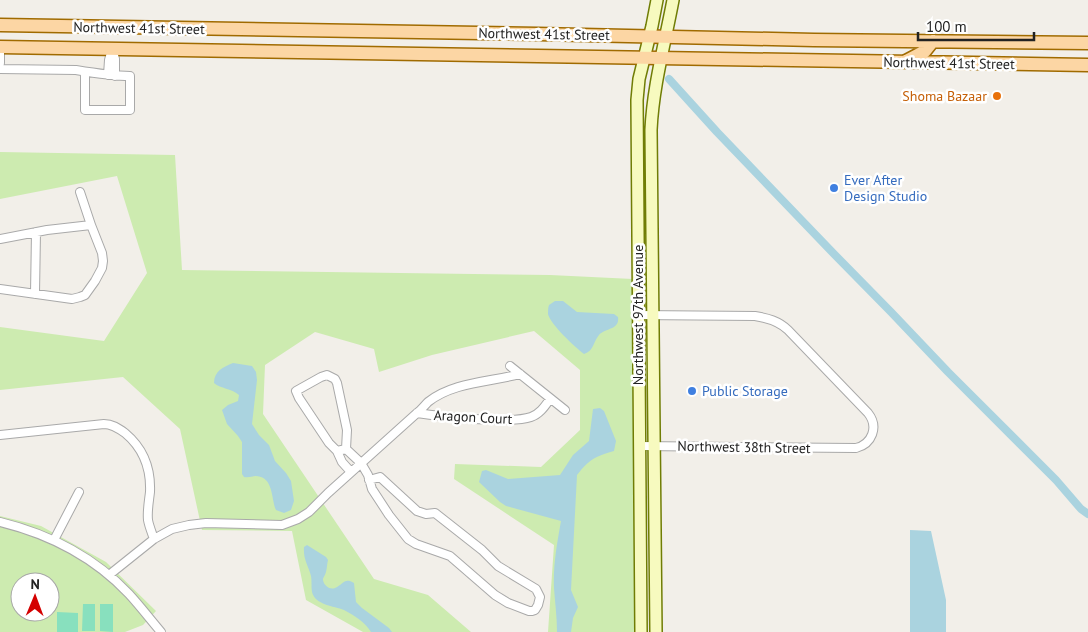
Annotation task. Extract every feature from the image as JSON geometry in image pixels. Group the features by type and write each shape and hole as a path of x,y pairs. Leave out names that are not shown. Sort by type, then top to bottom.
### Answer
{"main road":[{"name":"Northwest 41st Street","path":"0,25 1088,43"},
{"path":"878,61 879,41"},
{"path":"905,62 925,50 934,41"},
{"path":"934,41 936,51 951,63"},
{"path":"982,63 988,53 1005,42"},
{"name":"Northwest 41st Street","path":"0,47 1088,65"}],"street":[{"name":"Northwest 97th Avenue","path":"641,632 637,100 639,79 657,0"},
{"name":"Northwest 97th Avenue","path":"656,632 651,130 653,103 673,0"},
{"path":"111,75 108,60 112,49"},
{"path":"0,53 0,62"},
{"path":"0,68 85,72 130,76 130,110 85,110 85,72"},
{"path":"0,289 62,298 76,298 85,295 92,287 103,265 102,253 80,192"},
{"path":"0,239 91,225"},
{"path":"35,294 36,232"},
{"path":"638,315 653,315"},
{"name":"Northwest 38th Street","path":"640,446 848,449 860,448 869,441 873,432 871,418 783,326 768,319 755,316 653,315"},
{"path":"510,366 566,410"},
{"path":"109,575 154,539 172,530 198,524 278,525 298,519 310,512 328,493 427,403 452,390 520,374"},
{"path":"351,472 342,462 337,451 329,443 296,391 320,377 327,375 335,379 347,430 346,449 361,463 368,475 369,480 372,489 408,540 450,556 500,599 528,611 532,612 535,610 540,597 533,587 498,566 482,550 435,513 426,514 417,511 380,477 369,480"},
{"name":"Aragon Court","path":"417,414 483,420 530,418 543,409 550,399"},
{"path":"0,435 104,424 111,424 121,430 137,444 145,458 150,486 148,520 154,539"},
{"path":"337,451 346,449"},
{"path":"54,540 79,492"},
{"path":"0,522 30,530 82,555 109,575 138,604 160,632"},
{"path":"640,564 655,564"}],"green space":[{"path":"0,152 175,155 182,270 550,275 633,279 635,632 548,632 554,545 454,479 455,464 541,467 580,430 580,370 534,331 432,355 379,372 374,349 315,332 265,365 263,414 374,579 428,595 471,632 363,632 306,600 292,531 202,530 180,429 123,377 0,390 0,327 104,341 147,273 117,176 0,199"},
{"path":"0,516 41,526 106,562 156,611 143,625 125,632 0,632"},
{"path":"83,604 95,604 95,631 82,631"},
{"path":"100,604 113,604 113,632 100,631"},
{"path":"60,612 78,613 78,632 57,632"}],"water":[{"path":"555,301 563,301 577,312 614,314 618,317 617,324 599,335 592,349 584,354 563,335 550,318 548,314 549,305"},
{"path":"233,363 252,366 256,372 257,380 252,424 269,445 275,461 291,481 294,501 291,510 284,513 276,510 271,489 266,480 256,476 244,477 242,474 242,442 227,424 222,410 238,401 239,395 214,383 217,372"},
{"path":"600,408 604,411 616,441 614,451 593,459 577,475 571,590 578,607 573,618 571,632 557,632 554,571 561,521 506,506 479,482 482,471 486,470 508,479 560,475 573,455 589,441 593,409"},
{"path":"910,530 931,531 946,600 946,632 910,632"},
{"path":"307,545 328,560 323,578 326,586 329,588 338,587 346,581 354,583 356,602 392,632 371,632 363,622 344,610 317,600 312,592 311,576 304,555 304,547"}],"waterway":[{"path":"669,79 835,255 1056,480 1081,509 1088,514"}],"place":[{"name":"Shoma Bazaar","path":"997,96"},
{"name":"Ever After Design Studio","path":"834,188"},
{"name":"Public Storage","path":"692,391"}]}
